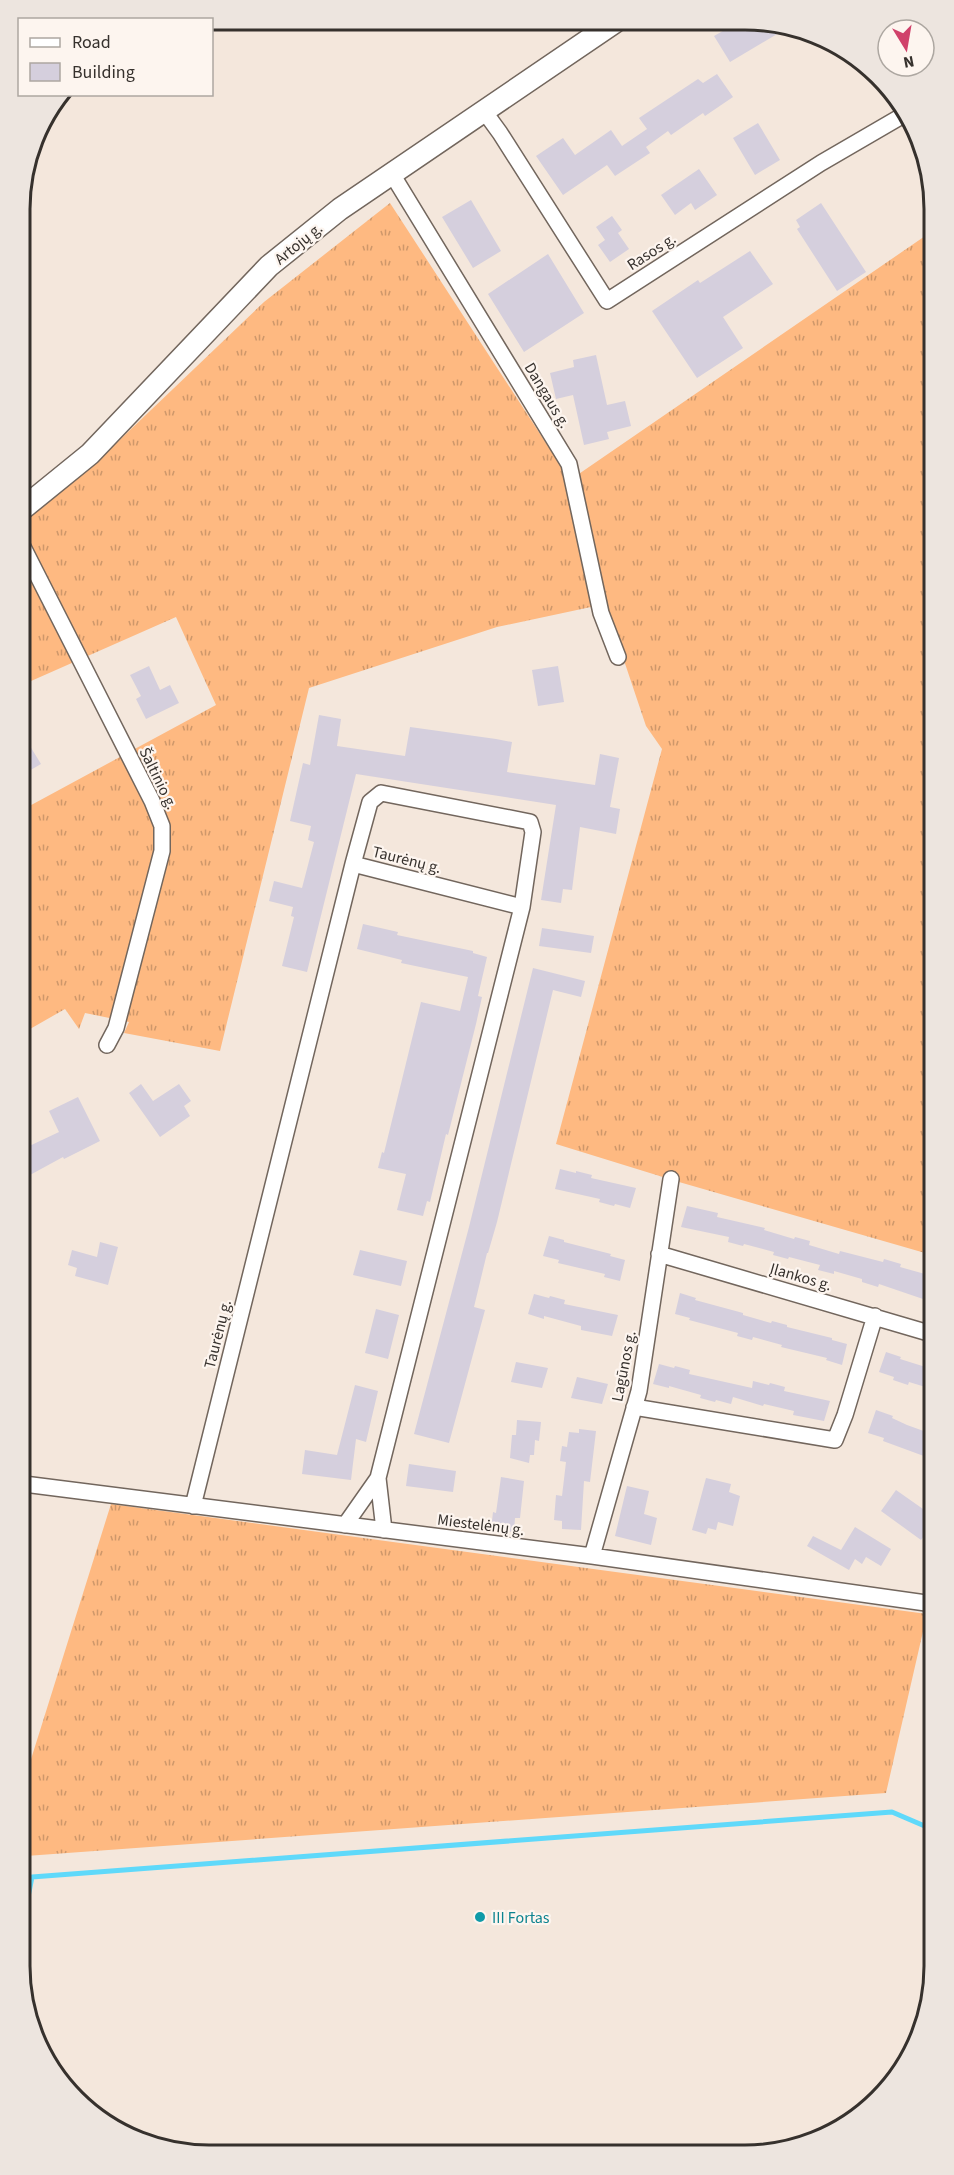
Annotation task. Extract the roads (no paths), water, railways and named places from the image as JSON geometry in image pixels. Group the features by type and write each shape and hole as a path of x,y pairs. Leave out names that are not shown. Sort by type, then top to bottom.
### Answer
{"main road":[{"name":"Artojų g.","path":"30,503 90,454 269,266 340,209 603,30"}],"street":[{"name":"Rasos g.","path":"484,111 607,301 821,163 899,118"},
{"name":"Dangaus g.","path":"392,174 569,464 601,613 618,657"},
{"name":"Šaltinio g.","path":"30,561 152,801 162,826 162,851 116,1028 107,1045"},
{"path":"353,864 370,802 381,793 530,822 533,832 522,907 378,1478 384,1530"},
{"name":"Taurėnų g.","path":"193,1506 353,864 522,907"},
{"name":"Lagūnos g.","path":"591,1556 639,1390 671,1179"},
{"name":"Įlankos g.","path":"659,1254 924,1331"},
{"path":"634,1407 835,1440 845,1415 875,1316"},
{"path":"345,1525 378,1478"},
{"name":"Miestelėnų g.","path":"30,1485 591,1556 924,1603"}],"waterway":[{"path":"30,1887 32,1877 892,1812 924,1826"}],"place":[{"name":"III Fortas","path":"480,1917"}]}
